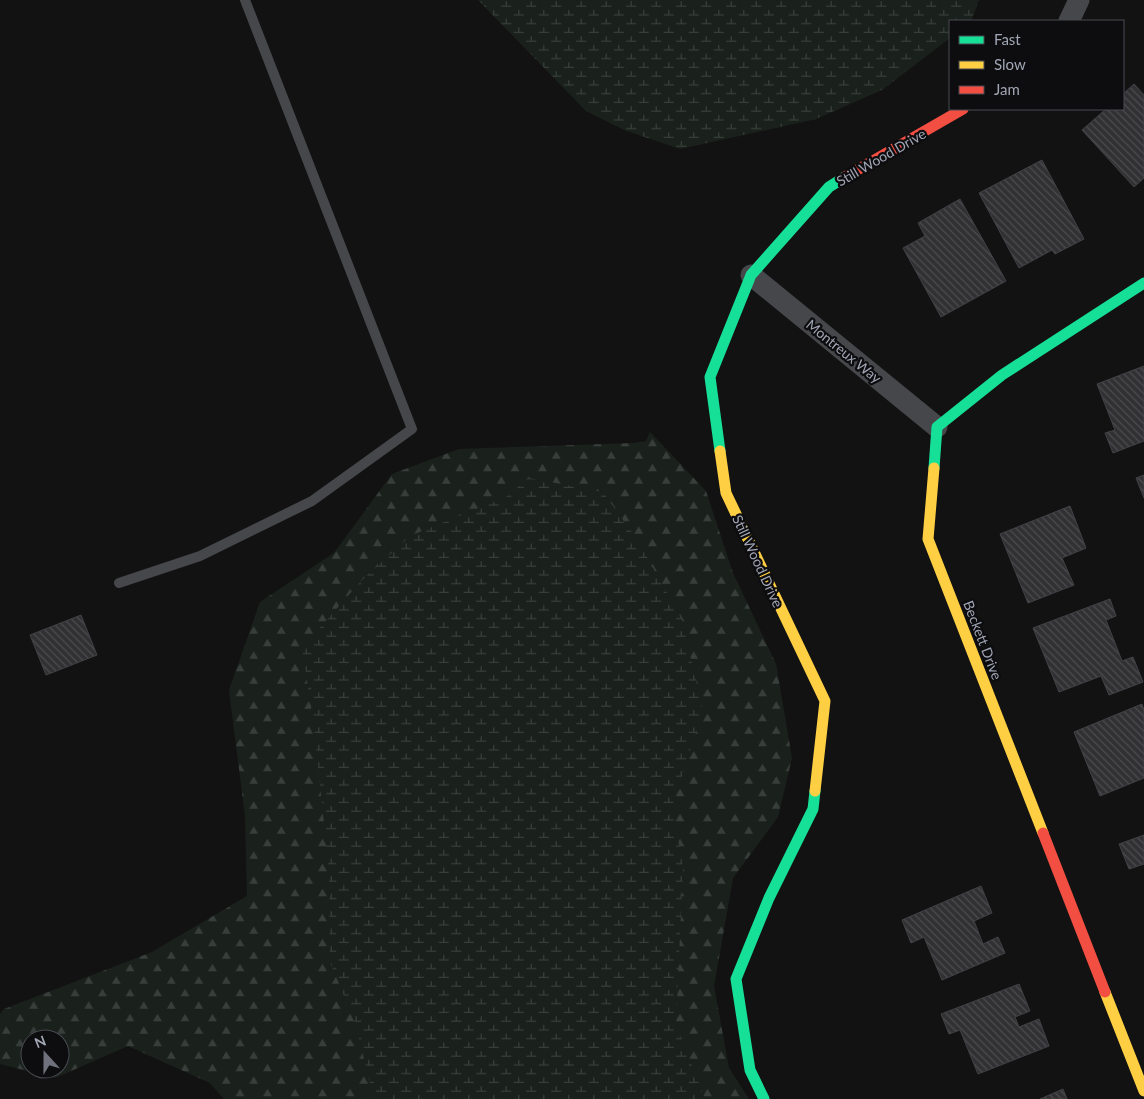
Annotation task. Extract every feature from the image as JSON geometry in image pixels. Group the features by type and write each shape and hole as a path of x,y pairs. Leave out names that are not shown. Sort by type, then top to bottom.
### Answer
{"street":[{"path":"1069,20 1079,0"},
{"name":"Still Wood Drive","path":"764,1099 750,1070 736,979 769,898 814,809 825,701 726,493 710,378 751,275 829,187 961,110"},
{"name":"Montreux Way","path":"751,275 937,427"},
{"path":"937,427 1002,375 1144,283"},
{"name":"Beckett Drive","path":"937,427 928,539 1144,1091"}],"lane":[{"path":"119,583 200,556 312,501 412,429 245,0"}],"green space":[{"path":"478,0 979,0 971,20 949,20 949,39 882,90 816,119 680,149 624,130 586,111"},
{"path":"650,432 706,491 733,573 776,664 792,758 778,817 733,878 714,986 729,1068 749,1099 224,1099 210,1083 128,1046 70,1071 70,1029 20,1029 20,1069 0,1064 0,1014 4,1009 152,952 247,896 245,816 229,690 260,602 334,553 392,474 459,449 646,441"},
{"path":"529,478 603,492 638,541 682,620 703,711 672,807 683,867 676,1024 705,1099 374,1099 355,1023 330,962 329,872 314,727 302,648 361,581 410,536 506,497"}],"building":[{"path":"1134,84 1144,95 1144,178 1134,187 1082,130 1105,110 1124,110 1124,93"},
{"path":"1042,160 1084,239 1055,254 1052,250 1019,268 979,193"},
{"path":"960,199 1006,281 941,317 903,248 925,236 918,223"},
{"path":"1144,366 1144,441 1113,453 1105,433 1115,430 1097,384"},
{"path":"1144,475 1144,498 1136,478"},
{"path":"1070,506 1086,548 1062,558 1074,585 1028,603 1000,534"},
{"path":"1110,599 1116,616 1106,620 1122,661 1133,657 1143,682 1109,695 1101,676 1059,692 1033,628"},
{"path":"81,615 97,655 46,675 30,635"},
{"path":"1142,704 1144,710 1144,778 1100,796 1074,732"},
{"path":"1144,835 1144,864 1129,869 1119,844"},
{"path":"981,886 992,913 974,921 983,944 998,937 1005,953 942,980 924,937 911,943 902,920"},
{"path":"1019,984 1030,1011 1015,1017 1019,1027 1039,1019 1049,1046 978,1074 960,1030 949,1034 941,1014"},
{"path":"1063,1089 1067,1099 1040,1099"}],"traffic: fast":[{"path":"720,451 710,377 751,275 829,187 845,177"},
{"path":"934,468 937,427 1002,375 1144,283"},
{"path":"764,1099 750,1070 736,979 769,898 813,809 815,791"}],"traffic: slow":[{"path":"720,451 726,493 825,701 815,791"},
{"path":"934,468 928,539 1043,833"},
{"path":"1105,992 1144,1091"}],"traffic: jam":[{"path":"845,177 961,110"},
{"path":"1043,833 1105,992"}]}
